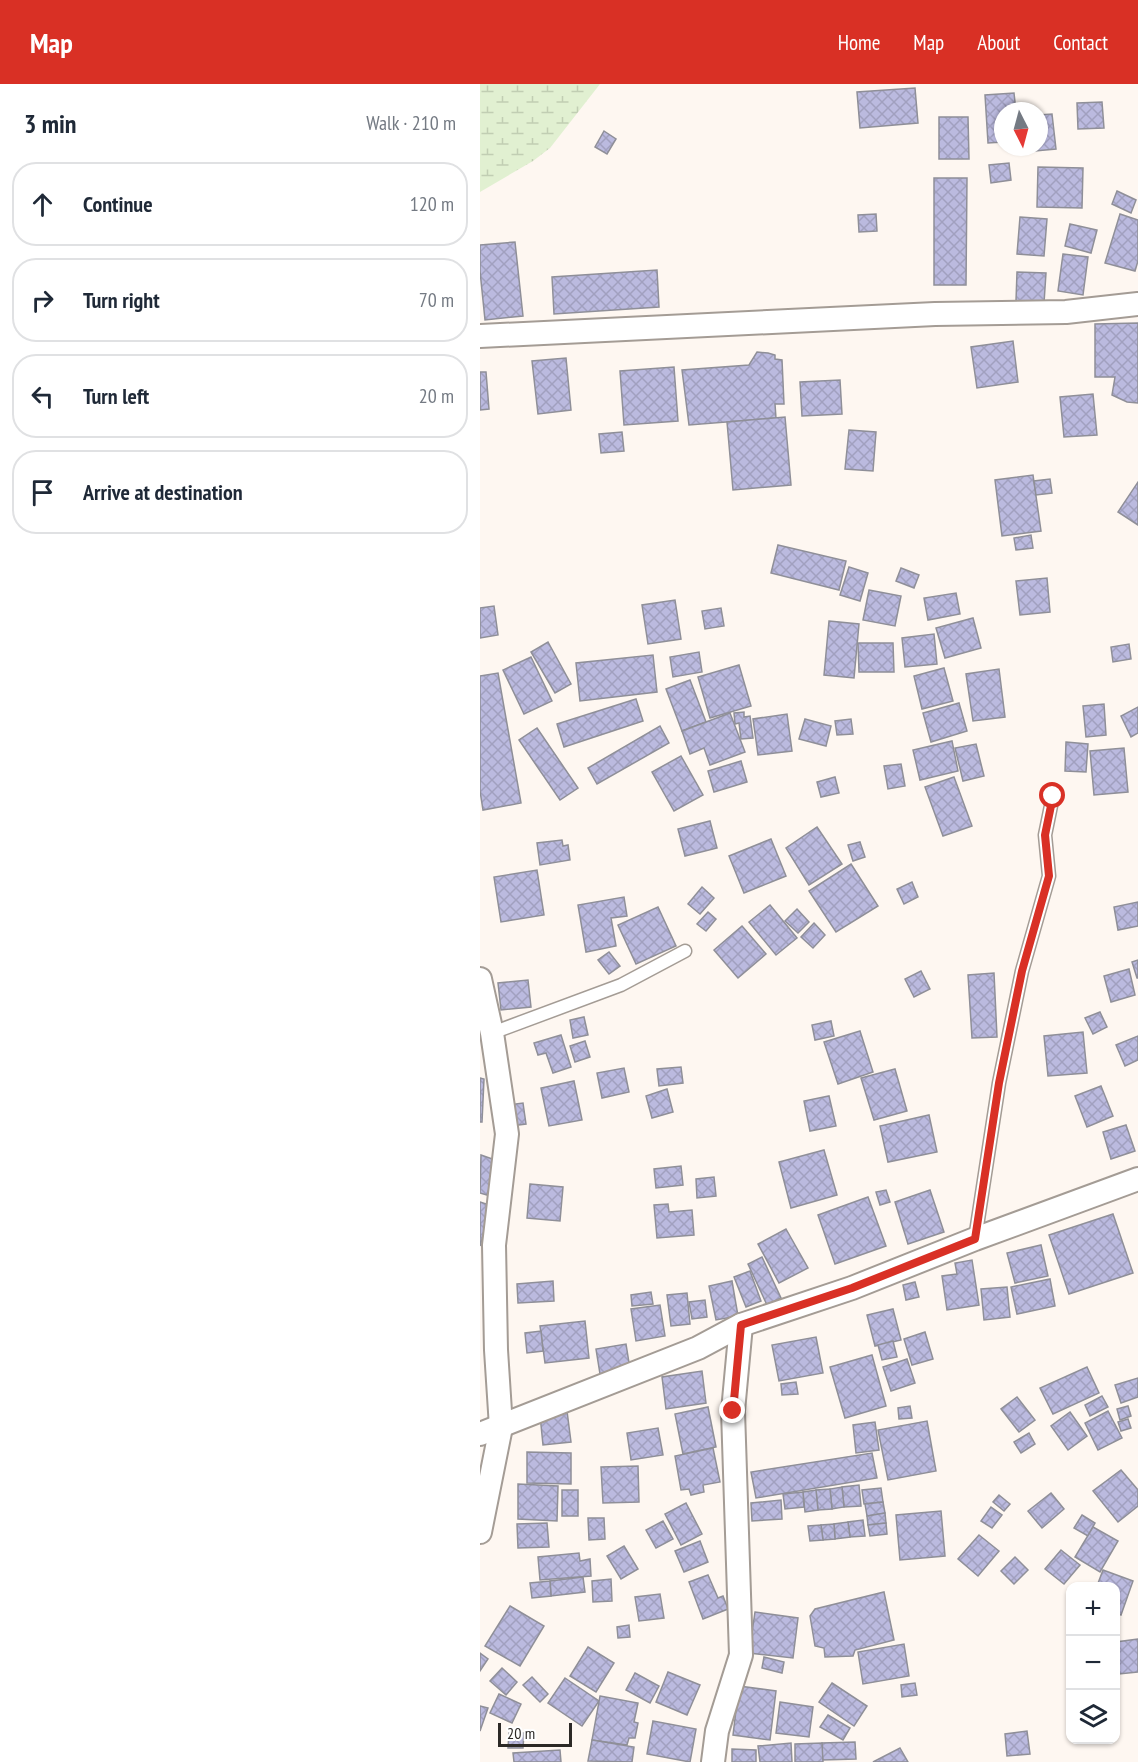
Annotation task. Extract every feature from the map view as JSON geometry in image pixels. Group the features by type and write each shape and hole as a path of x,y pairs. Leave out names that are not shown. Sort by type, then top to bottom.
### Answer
{"street":[{"path":"480,336 935,314 1066,312 1138,304"},
{"path":"480,979 492,1033 507,1134 494,1245 496,1350 501,1427 480,1532"},
{"path":"480,1434 698,1348 741,1325 852,1288 975,1239 1138,1179"},
{"path":"713,1762 717,1731 741,1655 733,1411 741,1325"}],"lane":[{"path":"975,1239 999,1083 1022,971 1049,876 1045,835 1053,796"},
{"path":"492,1033 621,985 685,951"}],"green space":[{"path":"480,84 600,84 550,148 533,161 480,192"}],"building":[{"path":"915,88 918,123 860,128 857,92"},
{"path":"1014,93 1015,102 994,102 994,143 988,143 985,95"},
{"path":"1102,102 1104,128 1078,129 1077,103"},
{"path":"1048,114 1052,114 1056,149 1048,150"},
{"path":"939,117 968,117 969,159 939,159"},
{"path":"604,131 616,139 607,154 595,147"},
{"path":"1009,163 1011,180 991,183 989,165"},
{"path":"1038,167 1083,168 1082,208 1037,207"},
{"path":"934,178 967,178 966,285 934,285"},
{"path":"1117,191 1136,200 1131,213 1112,204"},
{"path":"876,214 877,231 859,232 858,215"},
{"path":"1120,214 1138,220 1138,261 1135,271 1105,263"},
{"path":"1020,217 1047,219 1044,256 1017,254"},
{"path":"1070,224 1097,230 1091,253 1065,246"},
{"path":"515,242 523,316 485,320 480,245"},
{"path":"1063,254 1088,257 1083,295 1058,291"},
{"path":"657,270 659,307 554,314 552,277"},
{"path":"1017,272 1046,273 1044,303 1016,301"},
{"path":"1138,323 1138,403 1127,402 1112,395 1115,377 1095,377 1095,324"},
{"path":"1013,341 1018,382 977,388 971,347"},
{"path":"757,352 775,355 775,359 782,360 784,404 775,404 776,418 689,425 682,370 749,365"},
{"path":"566,358 571,410 538,414 532,361"},
{"path":"674,367 678,421 624,425 620,371"},
{"path":"480,372 486,372 489,409 480,410"},
{"path":"840,380 842,414 802,416 800,382"},
{"path":"1093,394 1097,435 1064,437 1060,397"},
{"path":"785,417 791,485 733,490 727,422"},
{"path":"849,430 876,432 873,471 845,469"},
{"path":"622,432 624,451 601,453 599,434"},
{"path":"1033,475 1041,531 1002,536 995,480"},
{"path":"1050,479 1052,493 1036,495 1034,481"},
{"path":"1138,482 1138,525 1118,512"},
{"path":"1031,535 1033,548 1016,550 1014,538"},
{"path":"778,545 846,561 839,590 771,573"},
{"path":"849,567 868,573 860,601 840,595"},
{"path":"901,568 919,575 914,588 896,581"},
{"path":"1047,578 1050,612 1020,615 1016,581"},
{"path":"869,590 901,596 895,626 863,620"},
{"path":"956,593 960,614 928,620 924,598"},
{"path":"675,600 681,639 648,644 642,605"},
{"path":"494,606 498,635 480,638 480,608"},
{"path":"721,608 724,626 705,629 702,611"},
{"path":"973,618 981,648 945,658 936,628"},
{"path":"829,621 859,624 854,678 824,675"},
{"path":"934,634 937,664 905,667 902,638"},
{"path":"548,642 571,684 555,693 531,652"},
{"path":"858,643 893,643 894,672 859,672"},
{"path":"1129,644 1131,659 1113,662 1111,647"},
{"path":"699,652 702,672 673,677 670,657"},
{"path":"653,655 657,692 580,701 576,663"},
{"path":"531,657 552,701 524,714 503,670"},
{"path":"739,665 751,706 710,718 698,677"},
{"path":"944,668 953,701 922,709 914,676"},
{"path":"999,669 1005,717 973,721 966,674"},
{"path":"498,673 521,803 483,810 480,791 480,676"},
{"path":"690,680 706,722 682,731 666,689"},
{"path":"636,699 643,721 564,747 557,724"},
{"path":"959,703 967,731 931,742 923,713"},
{"path":"1104,704 1106,735 1086,737 1083,706"},
{"path":"1138,707 1138,733 1131,737 1121,716"},
{"path":"744,712 744,717 750,716 753,738 741,739 739,723 735,724 734,713"},
{"path":"730,713 745,752 710,765 704,748 690,754 682,731"},
{"path":"787,714 792,751 758,755 753,719"},
{"path":"805,719 831,726 826,746 799,739"},
{"path":"851,719 853,734 837,735 835,721"},
{"path":"660,726 669,743 597,784 588,768"},
{"path":"537,728 578,788 560,800 519,740"},
{"path":"952,741 958,771 920,780 913,750"},
{"path":"1066,742 1088,744 1086,772 1065,771"},
{"path":"976,744 984,776 963,781 955,748"},
{"path":"1124,748 1128,792 1094,795 1090,751"},
{"path":"681,756 703,795 674,811 652,772"},
{"path":"741,761 747,782 714,792 708,771"},
{"path":"901,764 905,786 888,789 884,766"},
{"path":"835,777 839,793 821,797 817,782"},
{"path":"954,777 972,826 943,836 925,787"},
{"path":"710,821 717,848 685,856 678,829"},
{"path":"817,827 842,864 809,885 786,848"},
{"path":"771,839 786,876 744,893 729,856"},
{"path":"562,840 563,846 568,845 570,860 540,865 537,843"},
{"path":"860,842 865,857 853,861 848,845"},
{"path":"851,864 878,906 836,932 809,891"},
{"path":"537,870 544,915 501,922 494,877"},
{"path":"912,882 918,897 904,904 897,889"},
{"path":"702,887 714,898 700,914 688,904"},
{"path":"624,897 627,916 611,918 616,946 586,952 578,905"},
{"path":"1138,902 1138,926 1118,930 1114,907"},
{"path":"770,905 797,938 776,955 749,922"},
{"path":"658,907 676,946 636,964 618,925"},
{"path":"797,909 809,922 798,933 785,921"},
{"path":"708,912 716,919 706,931 697,924"},
{"path":"814,923 825,935 813,948 801,937"},
{"path":"742,926 766,954 738,978 714,950"},
{"path":"609,952 620,966 609,974 598,960"},
{"path":"1138,960 1138,978 1137,978 1132,962"},
{"path":"1129,969 1135,995 1111,1002 1104,976"},
{"path":"921,971 930,989 914,997 905,979"},
{"path":"994,973 997,1037 972,1038 968,975"},
{"path":"528,980 531,1007 501,1010 498,983"},
{"path":"1100,1012 1107,1027 1093,1034 1085,1018"},
{"path":"584,1017 588,1035 573,1038 570,1020"},
{"path":"831,1021 834,1036 815,1040 812,1025"},
{"path":"860,1031 873,1072 838,1084 824,1042"},
{"path":"1083,1032 1087,1073 1048,1076 1044,1036"},
{"path":"561,1035 571,1067 553,1073 546,1053 538,1055 534,1043"},
{"path":"1138,1036 1138,1060 1125,1066 1116,1045"},
{"path":"585,1041 590,1057 575,1062 570,1046"},
{"path":"681,1067 683,1083 659,1086 657,1069"},
{"path":"624,1068 629,1092 602,1098 597,1073"},
{"path":"895,1069 907,1111 874,1120 861,1078"},
{"path":"480,1078 484,1079 482,1122 480,1122"},
{"path":"574,1081 582,1120 549,1126 541,1088"},
{"path":"1101,1086 1113,1116 1087,1127 1075,1096"},
{"path":"667,1089 673,1112 652,1118 646,1096"},
{"path":"829,1096 836,1126 810,1131 804,1101"},
{"path":"523,1103 526,1124 511,1126 508,1105"},
{"path":"929,1115 937,1152 888,1162 880,1126"},
{"path":"1126,1125 1135,1151 1111,1159 1103,1132"},
{"path":"824,1150 837,1195 791,1208 779,1162"},
{"path":"481,1155 498,1161 487,1195 480,1193"},
{"path":"681,1166 683,1185 656,1188 654,1169"},
{"path":"714,1177 716,1196 697,1198 696,1179"},
{"path":"530,1184 563,1187 560,1221 527,1218"},
{"path":"886,1190 890,1202 880,1205 876,1192"},
{"path":"930,1190 944,1232 908,1244 895,1202"},
{"path":"868,1197 886,1246 835,1264 818,1215"},
{"path":"480,1202 492,1206 480,1246"},
{"path":"668,1204 669,1212 692,1210 694,1235 657,1238 654,1205"},
{"path":"1113,1214 1133,1273 1069,1294 1049,1235"},
{"path":"786,1229 808,1268 779,1283 758,1244"},
{"path":"1041,1245 1048,1276 1015,1283 1007,1253"},
{"path":"762,1257 781,1298 767,1305 748,1264"},
{"path":"972,1260 979,1305 947,1310 942,1276 957,1274 955,1263"},
{"path":"750,1271 761,1301 746,1307 734,1277"},
{"path":"1050,1279 1055,1306 1017,1314 1011,1287"},
{"path":"553,1281 554,1301 518,1303 517,1284"},
{"path":"732,1281 738,1316 716,1320 709,1286"},
{"path":"915,1282 919,1297 906,1300 903,1285"},
{"path":"1007,1287 1010,1317 984,1320 981,1289"},
{"path":"651,1292 653,1304 632,1306 631,1295"},
{"path":"687,1293 690,1324 671,1326 667,1295"},
{"path":"705,1300 707,1317 692,1319 689,1302"},
{"path":"660,1305 665,1336 636,1341 631,1309"},
{"path":"893,1309 901,1340 875,1346 867,1315"},
{"path":"585,1321 589,1358 545,1363 540,1326"},
{"path":"541,1331 543,1351 527,1353 525,1333"},
{"path":"925,1332 933,1359 912,1365 904,1339"},
{"path":"816,1337 823,1373 779,1381 772,1345"},
{"path":"893,1341 897,1357 882,1360 878,1345"},
{"path":"626,1344 630,1369 600,1374 596,1349"},
{"path":"872,1355 886,1406 845,1418 830,1367"},
{"path":"907,1359 915,1383 891,1391 883,1367"},
{"path":"1087,1367 1099,1393 1053,1414 1040,1388"},
{"path":"702,1371 706,1403 666,1409 662,1377"},
{"path":"1138,1378 1138,1397 1121,1403 1115,1385"},
{"path":"796,1382 798,1394 782,1395 781,1384"},
{"path":"1102,1396 1108,1407 1090,1416 1085,1405"},
{"path":"1017,1397 1035,1420 1019,1432 1001,1409"},
{"path":"910,1406 912,1418 899,1419 898,1408"},
{"path":"1128,1406 1131,1416 1120,1420 1117,1409"},
{"path":"708,1407 716,1447 683,1454 675,1414"},
{"path":"567,1411 571,1442 543,1445 540,1415"},
{"path":"1108,1411 1122,1438 1098,1450 1085,1423"},
{"path":"1070,1412 1087,1436 1068,1450 1051,1426"},
{"path":"1128,1419 1131,1428 1121,1431 1118,1422"},
{"path":"927,1421 936,1471 888,1480 878,1430"},
{"path":"875,1422 879,1450 856,1453 853,1425"},
{"path":"658,1428 663,1455 631,1460 627,1433"},
{"path":"1029,1433 1035,1444 1021,1453 1014,1442"},
{"path":"713,1448 720,1482 703,1485 704,1492 691,1495 689,1489 681,1490 675,1456"},
{"path":"527,1452 571,1453 571,1484 527,1483"},
{"path":"872,1453 877,1478 756,1498 751,1472"},
{"path":"638,1466 639,1502 603,1503 601,1467"},
{"path":"1121,1470 1138,1490 1138,1506 1118,1522 1093,1491"},
{"path":"518,1484 558,1486 557,1521 518,1519"},
{"path":"859,1485 861,1506 844,1507 842,1487"},
{"path":"842,1487 844,1507 832,1509 830,1489"},
{"path":"881,1488 883,1502 864,1504 862,1490"},
{"path":"830,1489 832,1509 818,1510 816,1490"},
{"path":"562,1490 578,1490 578,1516 562,1516"},
{"path":"816,1490 818,1510 805,1512 803,1492"},
{"path":"803,1492 804,1507 785,1509 783,1494"},
{"path":"1051,1493 1064,1509 1042,1528 1028,1511"},
{"path":"999,1495 1010,1504 1004,1511 993,1502"},
{"path":"781,1500 782,1519 752,1521 751,1503"},
{"path":"883,1502 885,1513 867,1516 865,1504"},
{"path":"686,1503 702,1534 681,1545 665,1514"},
{"path":"991,1507 1002,1515 992,1528 981,1521"},
{"path":"941,1511 945,1556 900,1560 896,1515"},
{"path":"885,1513 886,1523 868,1525 867,1516"},
{"path":"1082,1515 1095,1523 1088,1536 1074,1528"},
{"path":"588,1518 604,1518 605,1539 589,1540"},
{"path":"863,1520 865,1536 850,1537 848,1522"},
{"path":"663,1521 673,1539 656,1548 646,1530"},
{"path":"848,1522 850,1537 835,1539 834,1524"},
{"path":"547,1523 549,1547 518,1548 517,1524"},
{"path":"886,1523 887,1534 870,1536 868,1525"},
{"path":"834,1524 835,1539 823,1540 821,1525"},
{"path":"821,1525 823,1540 810,1541 808,1526"},
{"path":"1093,1527 1118,1541 1100,1572 1075,1557"},
{"path":"979,1535 999,1551 978,1576 958,1559"},
{"path":"700,1541 708,1562 684,1572 675,1551"},
{"path":"624,1546 638,1569 621,1579 607,1556"},
{"path":"1061,1550 1080,1565 1064,1584 1045,1569"},
{"path":"579,1553 580,1561 590,1559 591,1576 540,1580 538,1557"},
{"path":"1015,1557 1028,1570 1014,1584 1001,1571"},
{"path":"1103,1570 1133,1581 1121,1615 1120,1582 1098,1582"},
{"path":"708,1575 718,1598 723,1596 728,1609 703,1619 689,1582"},
{"path":"583,1577 585,1592 551,1596 550,1581"},
{"path":"611,1579 612,1601 593,1602 592,1581"},
{"path":"550,1581 551,1596 532,1598 530,1583"},
{"path":"884,1592 894,1640 855,1650 853,1656 825,1657 824,1648 815,1646 810,1616 815,1609"},
{"path":"660,1594 664,1618 639,1621 635,1597"},
{"path":"510,1606 544,1626 520,1666 485,1646"},
{"path":"755,1612 798,1618 793,1658 749,1653"},
{"path":"629,1625 630,1637 618,1638 617,1627"},
{"path":"1138,1639 1138,1672 1120,1674 1120,1641"},
{"path":"904,1644 909,1676 863,1684 858,1652"},
{"path":"588,1647 614,1663 596,1692 570,1676"},
{"path":"480,1653 488,1659 480,1671"},
{"path":"764,1657 784,1662 782,1673 762,1668"},
{"path":"502,1668 517,1682 506,1695 490,1681"},
{"path":"668,1672 700,1685 687,1715 656,1702"},
{"path":"635,1673 659,1686 650,1703 626,1690"},
{"path":"532,1677 548,1694 540,1702 523,1685"},
{"path":"565,1678 599,1701 582,1726 548,1703"},
{"path":"832,1683 867,1706 854,1726 819,1702"},
{"path":"915,1683 917,1695 902,1697 901,1685"},
{"path":"739,1686 776,1691 770,1740 733,1735"},
{"path":"499,1694 521,1704 512,1723 490,1713"},
{"path":"600,1696 638,1703 634,1722 638,1723 635,1738 629,1738 627,1745 592,1740"},
{"path":"780,1702 813,1707 809,1737 776,1733"},
{"path":"480,1706 488,1708 480,1731"},
{"path":"828,1715 850,1728 843,1740 820,1727"},
{"path":"653,1721 696,1729 690,1762 647,1754"},
{"path":"1027,1731 1030,1754 1007,1756 1005,1734"},
{"path":"509,1733 524,1733 523,1748 508,1748"},
{"path":"592,1740 634,1747 632,1762 588,1761"},
{"path":"855,1742 856,1759 822,1760 822,1743"},
{"path":"791,1743 792,1762 760,1762 758,1746"},
{"path":"822,1743 823,1762 795,1762 795,1744"},
{"path":"900,1748 908,1762 873,1762"},
{"path":"732,1749 756,1750 756,1762 732,1762"},
{"path":"560,1750 561,1762 514,1762 513,1753"}],"route":[{"path":"733,1411 741,1325 852,1288 975,1239 999,1083 1022,971 1049,876 1045,835 1053,796"}]}
